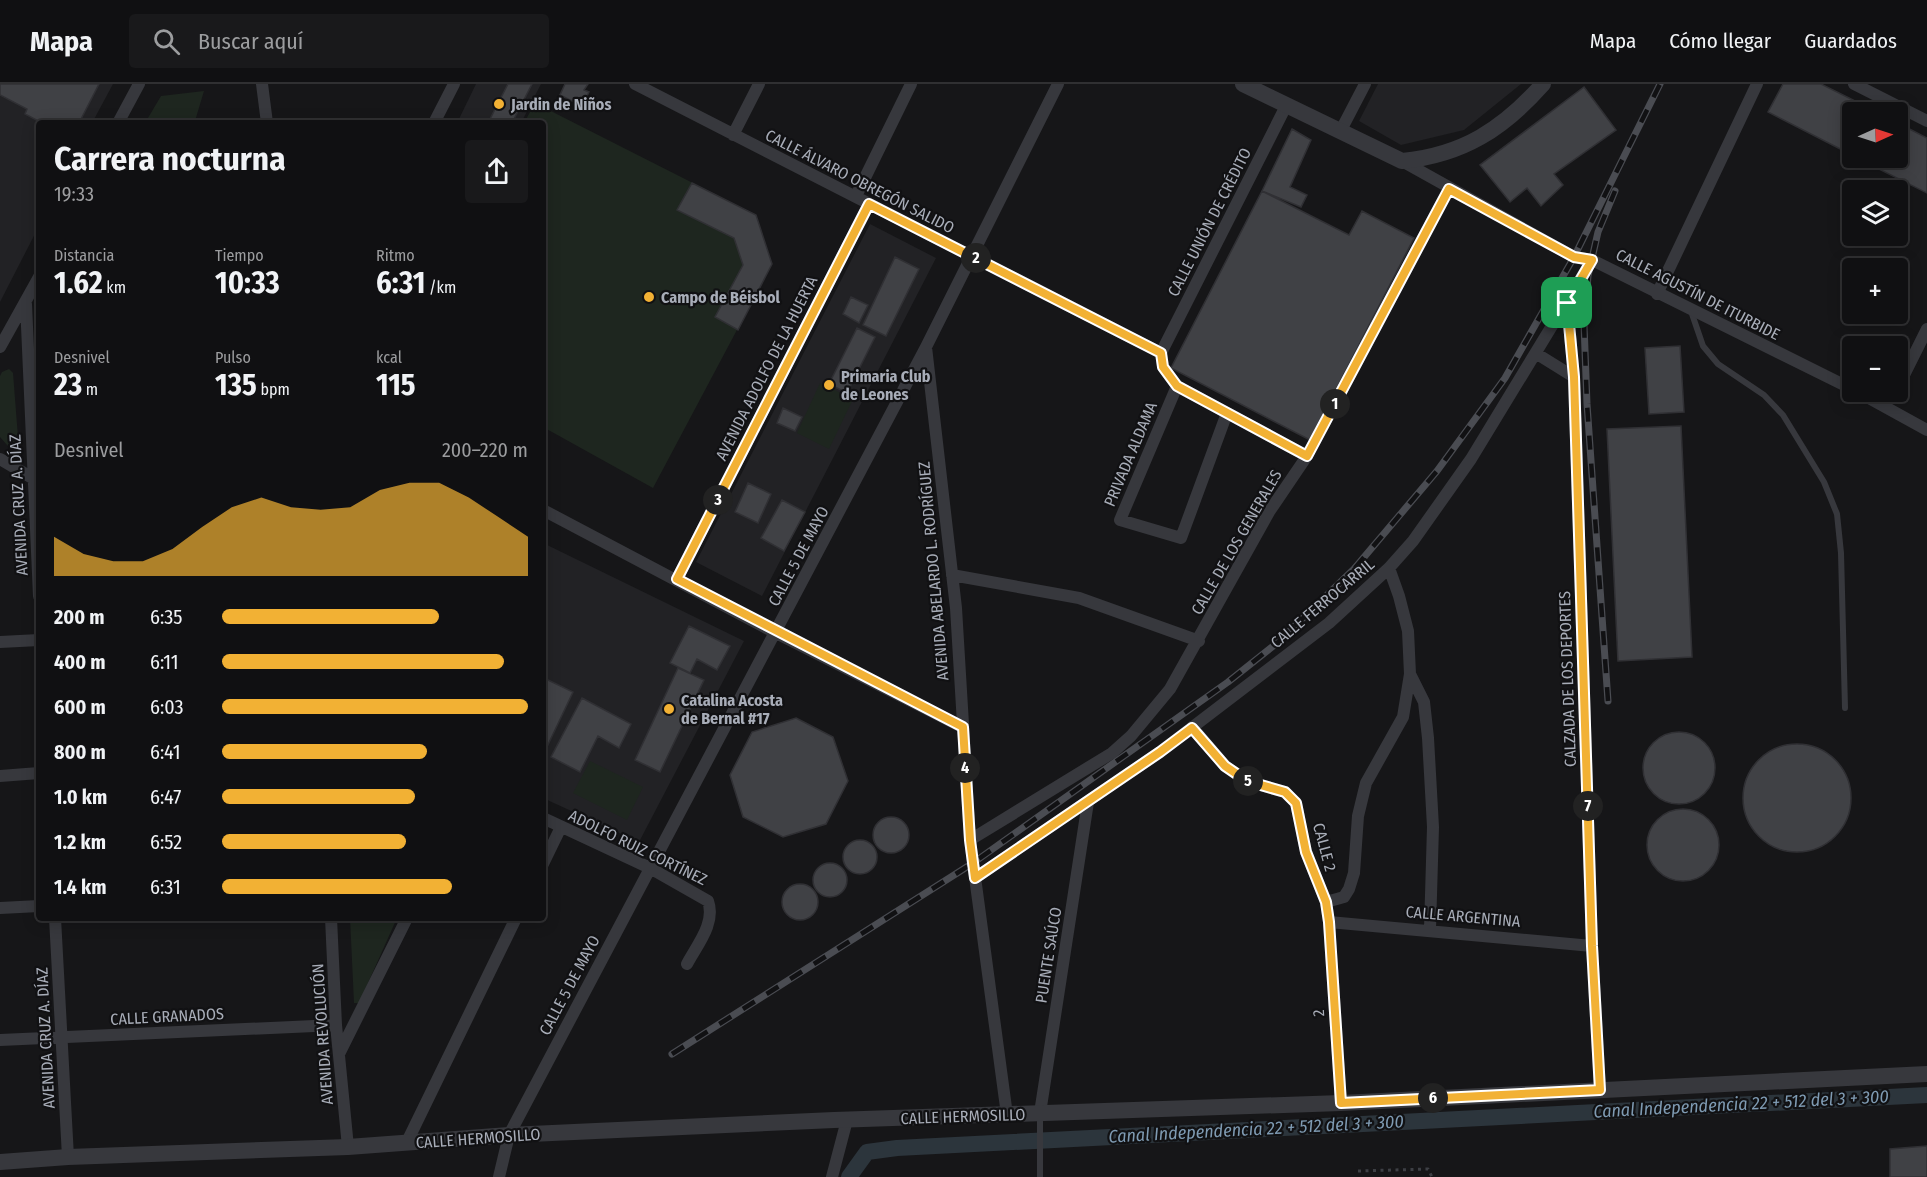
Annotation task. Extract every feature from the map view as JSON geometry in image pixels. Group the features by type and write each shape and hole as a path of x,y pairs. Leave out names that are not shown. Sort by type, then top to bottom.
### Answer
{"street":[{"path":"120,120 139,84"},
{"path":"262,84 267,120"},
{"path":"436,120 454,84"},
{"name":"CALLE ÁLVARO OBREGÓN SALIDO","path":"635,84 1161,353"},
{"path":"733,135 759,84"},
{"path":"856,196 910,84"},
{"name":"CALLE 5 DE MAYO","path":"499,1177 508,1135 926,347 1058,84"},
{"path":"1243,84 1402,161 1431,158 1455,151 1477,140 1500,124 1543,84"},
{"path":"1340,132 1365,84"},
{"path":"1657,294 1757,84"},
{"path":"1854,84 1927,121"},
{"name":"CALLE UNIÓN DE CRÉDITO","path":"1161,353 1286,106"},
{"name":"CALLE AGUSTÍN DE ITURBIDE","path":"1402,161 1574,257 1592,260 1842,384"},
{"name":"CALLE DE LOS GENERALES","path":"970,840 1112,753 1131,736 1170,689 1199,641 1269,512 1285,485 1307,456 1449,189"},
{"name":"AVENIDA ADOLFO DE LA HUERTA","path":"677,579 869,204"},
{"name":"CALLE FERROCARRIL","path":"975,878 1160,752 1329,623 1389,568 1413,541 1471,459 1537,354 1592,260"},
{"path":"0,347 36,283"},
{"name":"CALZADA DE LOS DEPORTES","path":"1567,303 1574,377 1592,946 1600,1090"},
{"name":"AVENIDA CRUZ A. DÍAZ","path":"26,304 34,363 36,493"},
{"path":"1908,371 1923,346 1927,329"},
{"name":"AVENIDA ABELARDO L. RODRÍGUEZ","path":"926,347 952,575 970,840 1007,1115"},
{"path":"1161,353 1163,367 1177,386 1307,456"},
{"path":"1537,354 1574,377"},
{"name":"PRIVADA ALDAMA","path":"1177,386 1120,520 1181,538 1227,413"},
{"path":"1877,402 1927,430"},
{"path":"1887,407 1890,402"},
{"path":"0,459 34,478"},
{"path":"546,512 776,633 963,727"},
{"path":"1326,902 1344,897 1349,889 1354,873 1358,816 1366,783 1403,717 1410,674 1408,631 1389,568"},
{"path":"952,575 1079,598 1199,641"},
{"path":"0,642 36,640"},
{"path":"1410,674 1424,702 1428,738 1433,827 1430,929"},
{"name":"CALLE 2","path":"1192,728 1225,766 1247,781 1285,792 1296,803 1306,852 1326,902 1329,922"},
{"path":"0,776 36,773"},
{"name":"PUENTE SAÚCO","path":"1040,1114 1088,802"},
{"name":"ADOLFO RUIZ CORTÍNEZ","path":"546,820 650,868 708,901 711,911 710,920 687,964"},
{"path":"546,858 561,827"},
{"path":"0,908 36,906"},
{"name":"AVENIDA CRUZ A. DÍAZ","path":"56,921 68,1157"},
{"name":"AVENIDA REVOLUCIÓN","path":"331,921 336,1025 348,1147"},
{"path":"339,1055 406,921"},
{"path":"406,1144 515,921"},
{"name":"CALLE ARGENTINA","path":"1329,922 1430,929 1592,946"},
{"name":"2","path":"1329,922 1341,1103"},
{"name":"CALLE GRANADOS","path":"0,1040 336,1025"},
{"name":"CALLE HERMOSILLO","path":"0,1162 68,1157 406,1144 508,1135 847,1120 1341,1103 1927,1074"},
{"path":"832,1177 847,1120"}],"lane":[{"path":"1691,310 1703,346 1719,364 1764,395 1783,415 1819,474 1837,514 1841,553 1845,708"},
{"path":"1039,1174 1040,1114"}],"path":[{"path":"1358,1171 1428,1168 1432,1177"}],"shaded area":[{"path":"0,84 113,84 94,120 36,120 36,232 0,302"},
{"name":"Jardin de Niños","path":"476,84 541,84 523,120 458,120"},
{"path":"1378,84 1521,84 1464,130 1401,145 1359,121"},
{"path":"204,91 195,120 147,120 161,96"},
{"name":"Campo de Béisbol","path":"535,103 756,215 772,264 653,488 546,429 546,120 526,120"},
{"name":"Primaria Club de Leones","path":"870,224 936,258 762,596 696,562"},
{"path":"9,369 13,373 19,450 15,454 0,437 0,376 2,372"},
{"path":"820,383 853,399 829,449 797,433"},
{"path":"546,544 744,641 639,842 546,799"},
{"path":"590,761 643,787 627,820 573,793"},
{"path":"350,921 396,921 359,1003 354,1003"}],"building":[{"path":"0,84 99,84 81,120 36,120 25,114 27,109 0,95"},
{"path":"508,84 532,84 514,120 490,120"},
{"path":"565,84 588,84 584,90 589,92 582,106 560,95"},
{"path":"1783,84 1821,84 1857,102 1842,102 1842,150 1768,112"},
{"path":"1584,87 1616,130 1554,174 1563,185 1541,206 1527,188 1510,202 1480,165"},
{"path":"1908,128 1927,138 1927,193 1908,184 1908,180 1901,180 1877,168 1908,168"},
{"path":"1292,129 1311,140 1290,187 1307,195 1301,207 1262,191"},
{"path":"692,183 756,215 772,264 738,330 715,317 743,265 734,238 677,210"},
{"path":"1262,191 1349,235 1362,211 1414,238 1310,440 1171,368"},
{"path":"895,257 919,269 886,336 863,325"},
{"path":"851,297 868,305 859,323 843,314"},
{"path":"857,328 875,337 847,393 829,384"},
{"path":"1680,346 1684,412 1649,414 1645,348"},
{"path":"783,408 802,417 795,431 777,423"},
{"path":"1681,426 1692,657 1618,661 1607,429"},
{"path":"748,483 771,494 758,523 735,512"},
{"path":"782,500 805,512 784,551 761,538"},
{"path":"689,626 730,646 717,670 697,659 690,673 670,663"},
{"path":"678,668 704,680 660,772 635,760"},
{"path":"546,679 573,692 546,749"},
{"path":"582,698 631,724 619,748 598,736 580,772 551,757"},
{"path":"796,718 833,737 848,781 826,824 783,837 743,817 730,775 752,732"},
{"path":"1679,732 1693,735 1705,742 1712,754 1715,768 1712,782 1705,794 1693,801 1679,804 1665,801 1653,794 1646,782 1643,768 1646,754 1653,742 1665,735"},
{"path":"1797,744 1818,748 1835,760 1847,777 1851,798 1847,819 1835,836 1818,848 1797,852 1776,848 1759,836 1747,819 1743,798 1747,777 1759,760 1776,748"},
{"path":"1690,809 1709,819 1717,831 1719,845 1717,859 1709,871 1697,879 1676,881 1657,871 1649,859 1647,838 1657,819 1669,811"},
{"path":"891,817 904,822 909,835 904,848 891,853 878,848 873,835 878,822"},
{"path":"860,840 872,845 877,857 872,869 860,874 848,869 843,857 848,845"},
{"path":"830,863 842,868 847,880 842,892 830,897 818,892 813,880 818,868"},
{"path":"800,884 812,890 818,902 812,914 800,920 788,914 782,902 788,890"},
{"path":"1927,1146 1927,1177 1890,1177 1890,1149"}],"waterway":[{"name":"Canal Independencia 22 + 512 del 3 + 300","path":"849,1177 867,1152 897,1148 1927,1095"}],"railway":[{"path":"672,1054 973,863 1228,682 1277,643 1354,569 1437,471 1505,378 1574,257 1660,84"},
{"path":"1608,701 1587,404 1584,324 1588,276 1598,232 1615,191"}],"place":[{"name":"Jardin de Niños","path":"499,104"},
{"name":"Campo de Béisbol","path":"649,297"},
{"name":"Primaria Club de Leones","path":"829,385"},
{"name":"Catalina Acosta de Bernal #17","path":"669,709"}],"route":[{"path":"1449,189 1574,257 1592,260 1567,303 1574,377 1592,946 1600,1090 1341,1103 1326,902 1306,852 1296,803 1285,792 1247,781 1225,766 1192,728 975,878 970,840 963,727 776,633 677,579 869,204 1161,353 1163,367 1177,386 1307,456 1449,189"}]}
